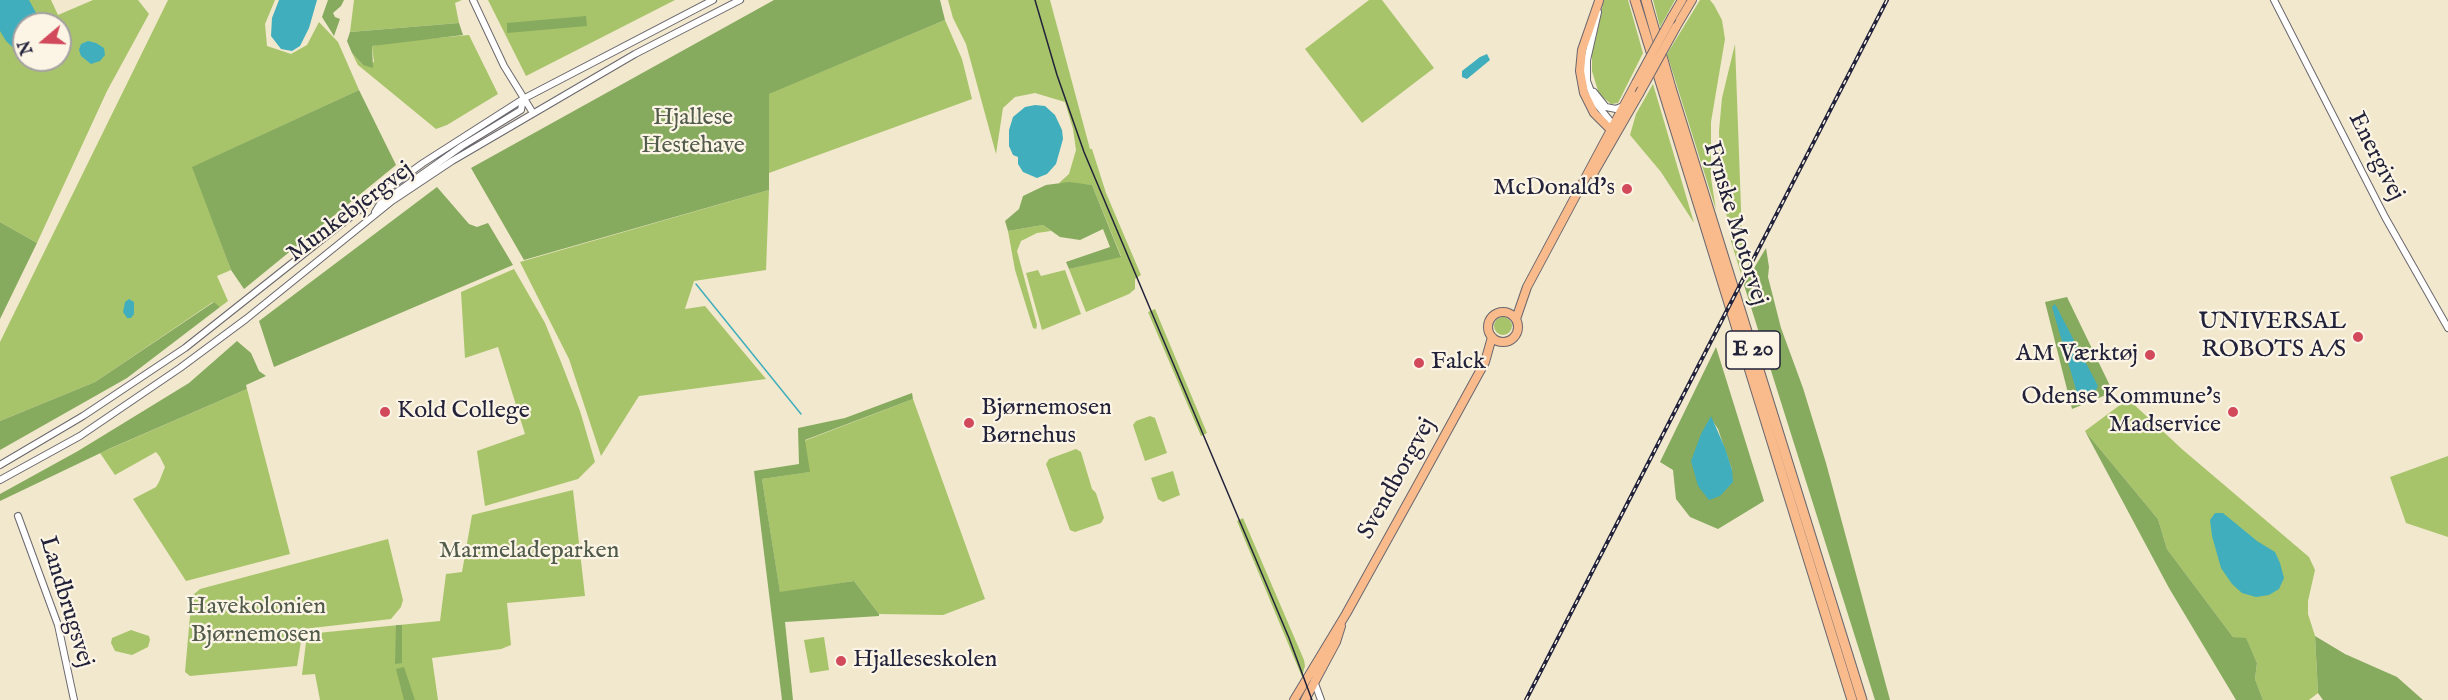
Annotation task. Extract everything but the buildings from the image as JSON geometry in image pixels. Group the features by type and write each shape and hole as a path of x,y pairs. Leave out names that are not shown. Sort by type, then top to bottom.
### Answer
{"highway":[{"name":"Fynske Motorvej","path":"1635,0 1852,700"},
{"name":"Fynske Motorvej","path":"1646,0 1671,88 1862,700"}],"main road":[{"path":"1599,0 1582,50 1580,71 1589,104 1601,123 1614,130"},
{"path":"1614,130 1636,83 1682,0"},
{"path":"1527,288 1505,312 1496,314 1489,322 1492,337 1501,342 1509,341 1516,336 1518,326 1516,319 1527,288 1614,130 1639,94 1692,0"},
{"path":"1505,312 1516,319"},
{"name":"Svendborgvej","path":"1485,362 1492,337"},
{"name":"Svendborgvej","path":"1294,700 1310,670 1346,614 1485,362 1501,342"},
{"name":"Svendborgvej","path":"1305,700 1336,642 1346,614"}],"street":[{"path":"473,0 500,57 533,113"},
{"name":"Munkebjergvej","path":"0,465 137,382 423,163 523,99 713,0"},
{"name":"Munkebjergvej","path":"0,480 80,436 180,368 246,319 372,217 452,161 635,54 740,0"},
{"path":"1599,0 1586,67 1591,94 1614,130"},
{"name":"Energivej","path":"2274,0 2385,217 2448,328"},
{"path":"1586,67 1600,102 1613,110 1624,106"},
{"path":"372,217 381,204 462,146 521,110 523,99"},
{"name":"Landbrugsvej","path":"18,516 58,625 74,700"},
{"path":"1310,670 1321,700"}],"green space":[{"path":"0,0 51,0 57,12 12,12 12,72 72,72 72,12 65,12 93,0 138,0 149,14 107,91 37,243 0,222"},
{"path":"168,0 275,0 265,24 267,46 291,54 307,45 319,22 338,42 359,90 193,167 231,270 217,276 228,301 220,307 213,302 95,382 0,421 0,342"},
{"path":"328,0 344,0 333,13 340,19 334,36 322,17"},
{"path":"354,0 462,0 455,3 459,23 350,32"},
{"path":"488,0 675,0 526,76"},
{"name":"Hjallese Hestehave","path":"774,0 940,0 945,20 769,94 769,190 524,260 471,168"},
{"path":"948,0 1050,0 1090,149 1092,149 1106,193 1141,275 1135,279 1135,289 1129,294 1086,312 1069,269 1121,256 1092,185 1059,183 1069,174 1076,150 1065,102 1035,93 1015,97 1003,108 996,154 966,44 953,18"},
{"path":"1369,0 1382,0 1434,68 1362,123 1305,49"},
{"path":"1604,0 1628,0 1643,53 1618,103 1611,104 1599,94 1592,71 1592,52"},
{"path":"1653,0 1675,0 1660,27"},
{"path":"1700,0 1710,0 1714,5 1722,20 1725,39 1711,122 1711,178 1716,210 1667,54"},
{"path":"586,16 587,26 507,33 507,23"},
{"path":"945,20 962,59 972,99 769,173 768,94"},
{"path":"459,23 463,35 372,46 373,68 363,65 352,53 347,41 350,32"},
{"path":"469,35 498,94 447,125 436,129 358,65 352,53 363,65 374,62 372,46"},
{"path":"1735,44 1743,263 1741,274 1731,241 1720,176 1719,131 1722,98"},
{"path":"1653,84 1694,223 1661,172 1630,135 1636,114"},
{"path":"359,90 396,165 244,289 231,270 192,167"},
{"path":"1069,182 1092,185 1121,257 1069,269 1066,262 1110,247 1103,229 1080,240 1060,237 1043,225 1008,231 1005,221 1019,209 1023,196 1046,185"},
{"path":"437,187 469,224 477,227 488,223 513,265 274,367 259,321"},
{"path":"769,190 766,270 694,281 685,309 705,306 766,379 639,396 601,456 569,359 520,262"},
{"path":"0,222 37,243 0,319"},
{"path":"1043,225 1051,231 1037,233 1021,241 1017,251 1037,325 1036,329 1033,328 1015,270 1008,231"},
{"path":"1766,248 1768,277 1781,328 1803,388 1826,463 1890,700 1875,700 1744,285"},
{"path":"514,269 545,323 580,411 595,462 578,479 485,506 477,451 525,434 498,347 465,358 461,292"},
{"path":"1038,270 1041,276 1065,270 1081,314 1042,330 1026,273"},
{"path":"2067,297 2113,392 2072,409 2045,302"},
{"path":"214,302 220,307 127,378 0,450 0,421 95,382"},
{"path":"1155,309 1207,433 1201,436 1148,312"},
{"path":"1499,317 1507,317 1512,322 1510,333 1499,335 1494,330 1494,322"},
{"path":"237,341 251,353 259,371 266,376 246,385 247,389 111,448 0,501 0,494 78,451 189,383"},
{"path":"1716,347 1764,501 1718,529 1690,517 1676,499 1673,470 1660,462","holes":["1710,417 1718,429 1732,470 1709,500"]},
{"path":"247,389 290,554 186,581 133,499 156,487 165,467 160,457 156,452 115,475 100,453"},
{"path":"912,393 913,399 805,440 810,472 762,479 780,592 854,581 879,614 879,616 785,622 793,700 782,700 754,471 799,464 798,428 845,418"},
{"path":"913,399 985,599 943,615 879,614 854,581 780,593 762,479 809,472 804,441"},
{"path":"2128,399 2183,450 2309,557 2315,570 2308,601 2308,614 2315,636 2318,693 2309,700 2263,700 2255,679 2257,663 2246,639 2233,637 2167,549 2158,519 2085,431"},
{"path":"1150,416 1155,418 1167,453 1145,461 1133,425 1136,421"},
{"path":"2085,431 2158,519 2167,549 2233,637 2246,638 2257,663 2255,679 2263,700 2236,700 2169,588"},
{"path":"1076,449 1081,452 1104,518 1101,523 1075,532 1070,530 1046,464 1049,459"},
{"path":"2448,456 2448,537 2406,523 2390,477"},
{"path":"1173,471 1180,495 1163,502 1158,499 1151,478"},
{"name":"Marmeladeparken","path":"573,490 585,596 507,603 511,645 501,649 432,658 438,700 320,700 315,674 302,675 307,634 440,621 446,574 462,572 472,515"},
{"path":"1243,518 1304,660 1302,677 1237,521"},
{"name":"Havekolonien Bjørnemosen","path":"388,539 403,600 401,607 391,619 303,629 297,666 190,676 185,672 191,605 193,595 200,589"},
{"path":"396,625 402,625 402,663 395,664"},
{"path":"131,630 149,636 148,647 132,655 115,651 111,643 112,638"},
{"path":"2315,636 2345,654 2397,677 2423,700 2323,700 2318,693"},
{"path":"824,637 829,670 810,673 804,640"},
{"path":"404,667 415,700 404,700 396,669"}],"water":[{"path":"0,0 29,0 36,12 12,12 12,47 0,31"},
{"path":"279,0 317,0 309,28 300,46 292,51 281,49 271,36 272,18"},
{"path":"88,41 104,48 105,55 100,61 91,64 81,56 79,50 81,44"},
{"path":"1487,54 1490,60 1467,79 1462,77 1462,71"},
{"path":"1045,106 1055,115 1062,130 1063,139 1056,164 1047,174 1037,178 1023,172 1018,164 1018,157 1013,155 1009,146 1009,130 1013,117 1025,107"},
{"path":"129,299 134,302 134,314 131,318 127,318 123,312 125,302"},
{"path":"2055,304 2098,386 2096,390 2082,396 2077,393 2052,307"},
{"path":"1711,416 1725,448 1733,482 1720,496 1709,500 1698,486 1691,461 1701,434"},
{"path":"2215,513 2223,513 2257,541 2275,552 2284,578 2279,589 2269,595 2256,597 2242,593 2232,584 2221,568 2212,536 2210,520"}],"waterway":[{"path":"696,284 801,414"}],"tram line":[{"path":"1035,0 1057,75 1084,152 1289,638 1312,700"}],"railway":[{"path":"1526,700 1887,0"}],"place":[{"name":"McDonald's","path":"1627,189"},
{"name":"UNIVERSAL ROBOTS A/S","path":"2358,337"},
{"name":"AM Værktøj","path":"2150,355"},
{"name":"Falck","path":"1419,363"},
{"name":"Kold College","path":"385,412"},
{"name":"Odense Kommune's Madservice","path":"2233,412"},
{"name":"Bjørnemosen Børnehus","path":"969,423"},
{"name":"Hjalleseskolen","path":"841,661"}]}
